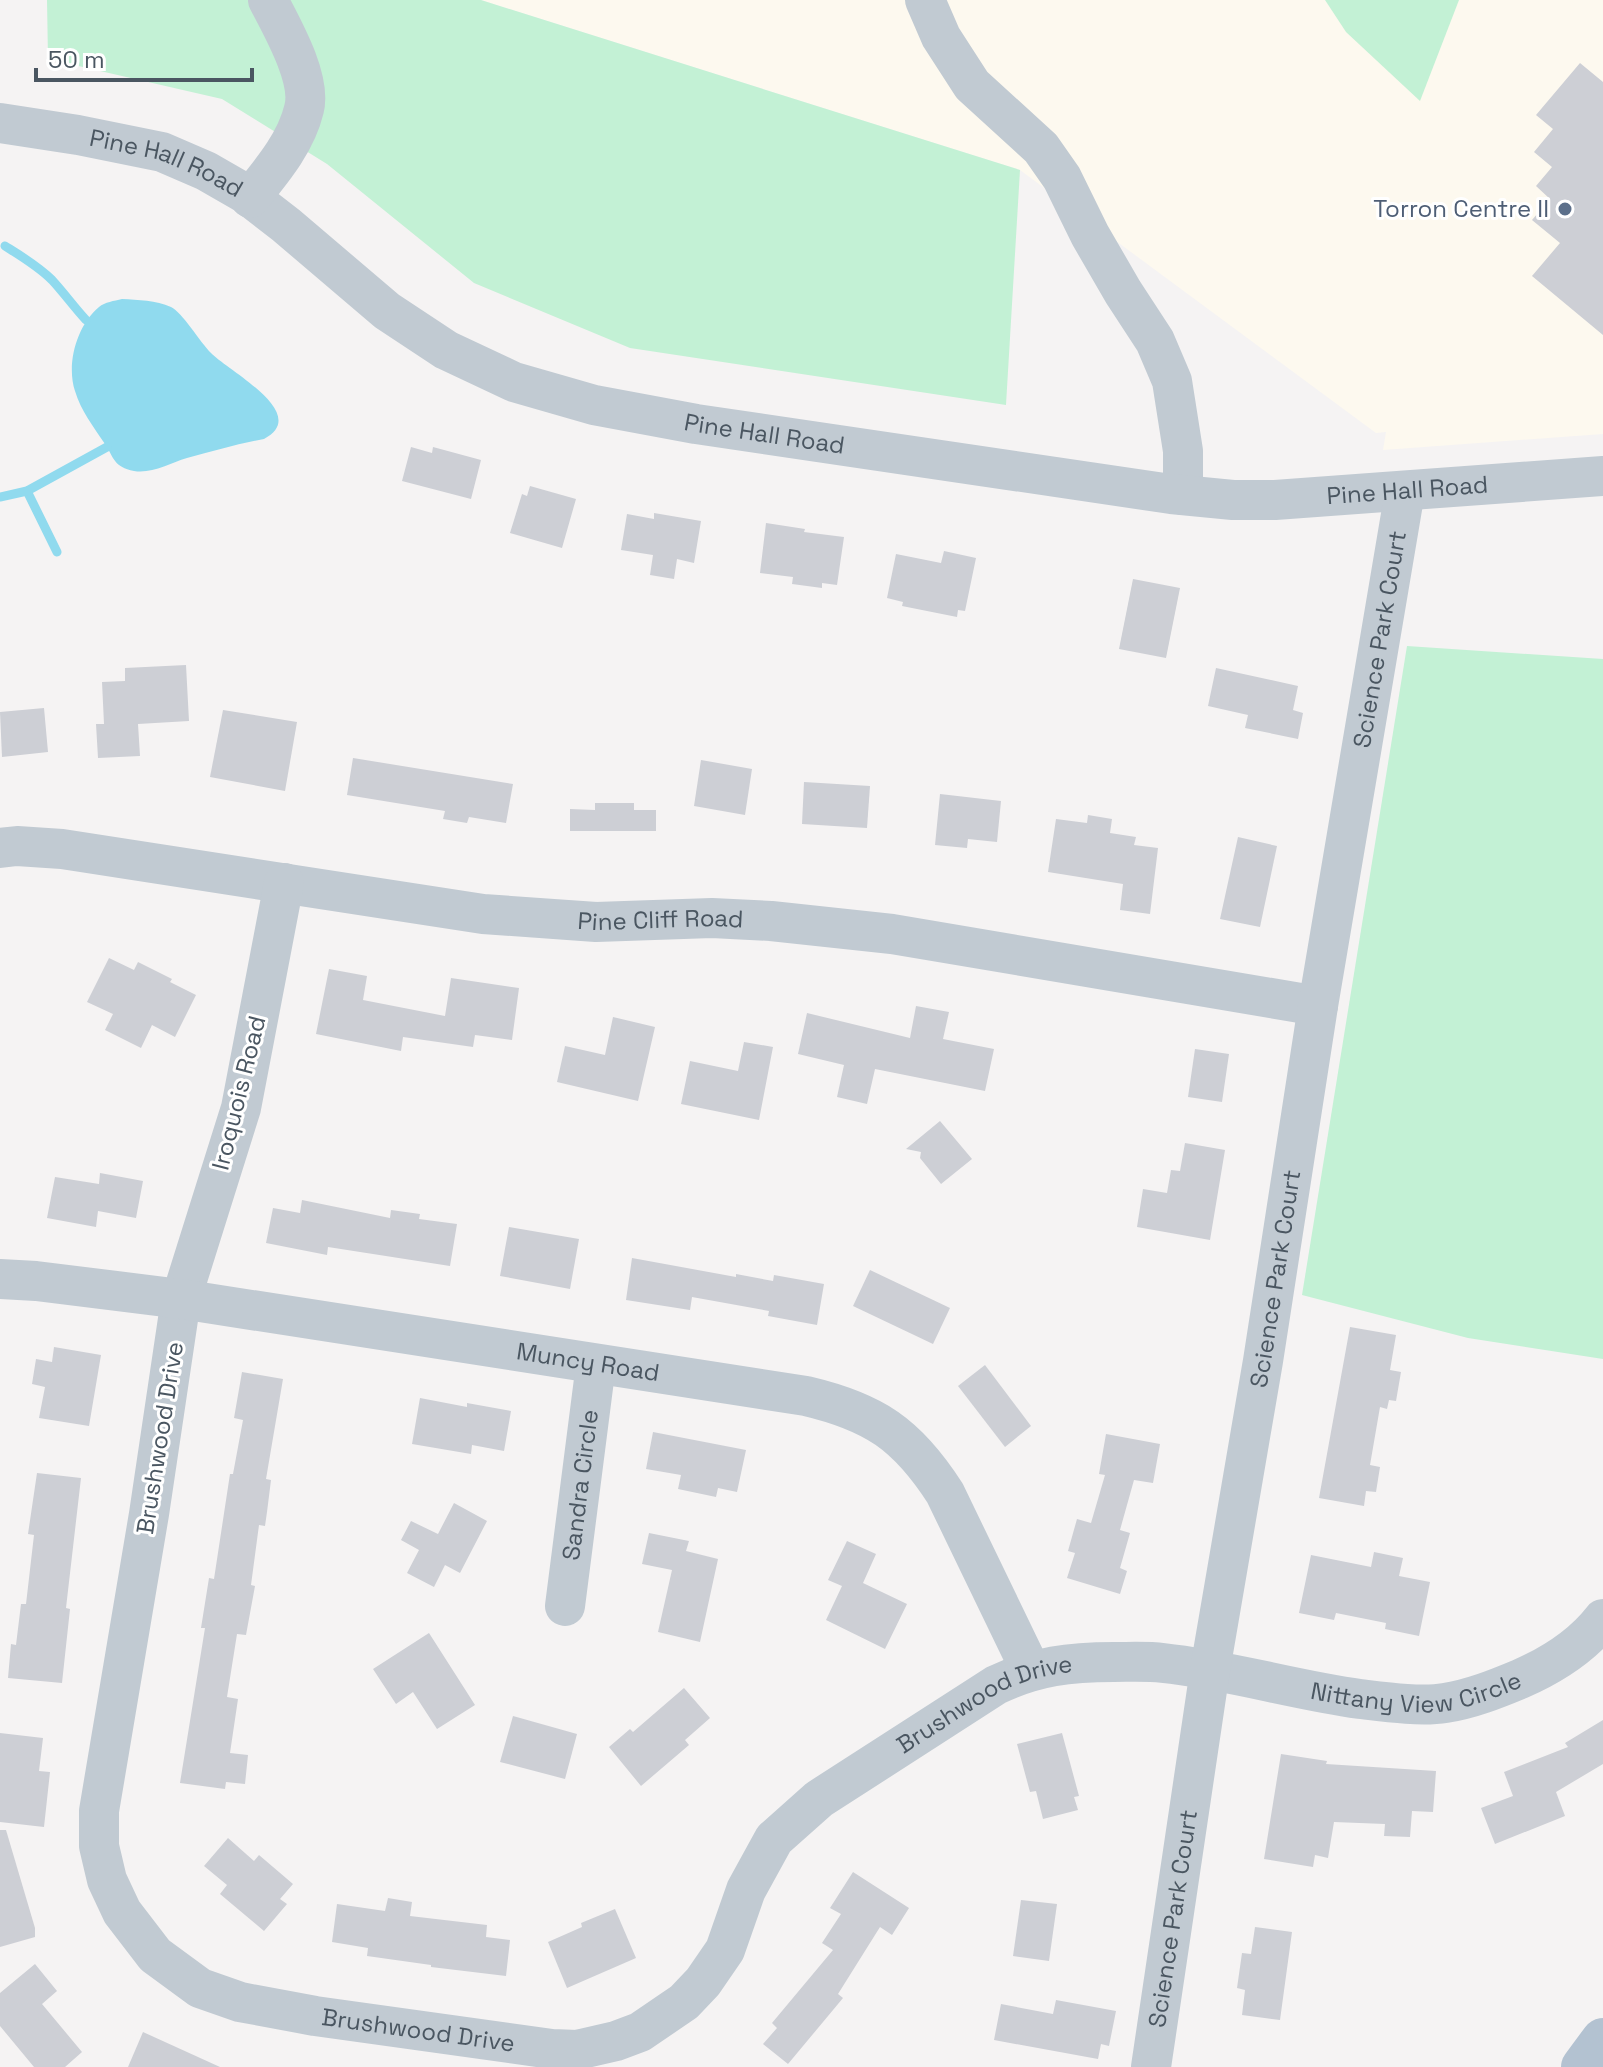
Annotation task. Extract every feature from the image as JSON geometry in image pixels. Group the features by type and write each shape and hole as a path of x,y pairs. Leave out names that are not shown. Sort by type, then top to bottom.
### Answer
{"main road":[{"path":"1583,2067 1603,2040"}],"street":[{"path":"250,198 293,137 305,107 303,75 268,0"},
{"path":"925,0 941,37 972,85 1041,148 1062,178 1090,235 1155,341 1172,381 1183,451 1183,495"},
{"name":"Pine Hall Road","path":"0,123 162,152 206,171 250,198 387,311 446,350 514,382 594,405 696,424 1233,500 1275,500 1603,476"},
{"name":"Science Park Court","path":"1151,2067 1210,1670 1405,491"},
{"name":"Pine Cliff Road","path":"0,848 62,849 497,915 596,922 712,918 892,934 1318,1006"},
{"name":"Iroquois Road","path":"181,1299 241,1108 284,883"},
{"name":"Muncy Road","path":"0,1279 181,1299 806,1396 862,1413 889,1428 929,1468 945,1493 1031,1671"},
{"name":"Brushwood Drive","path":"181,1299 152,1499 99,1811 99,1846 107,1880 122,1912 155,1955 200,1988 240,2002 300,2013 552,2049 577,2050 616,2041 640,2032 684,2002 710,1971 725,1950 746,1890 774,1839 819,1799 996,1685 1031,1671 1075,1662 1161,1663 1210,1670"},
{"name":"Sandra Circle","path":"565,1606 596,1364"},
{"name":"Nittany View Circle","path":"1210,1670 1324,1694 1387,1702 1444,1703 1492,1691 1542,1669 1577,1646 1603,1619"}],"shaded area":[{"path":"481,0 1603,0 1603,434 1383,450 1386,432 1376,433 1020,170"}],"green space":[{"path":"47,0 481,0 1020,170 1006,405 630,348 474,283 327,164 222,99 48,59"},
{"path":"1325,0 1459,0 1420,101 1346,32"},
{"path":"1407,646 1603,659 1603,1359 1468,1338 1302,1295"}],"water":[{"path":"122,299 153,302 175,310 211,353 273,405 278,417 276,429 264,439 187,458 154,470 134,471 118,464 81,405 75,391 72,369 79,334 91,315 104,304"}],"building":[{"name":"Torron Centre II","path":"1580,63 1603,82 1603,335 1532,276 1560,243 1532,220 1550,199 1536,186 1552,167 1534,152 1553,129 1536,115"},
{"path":"411,447 432,453 433,447 481,460 471,499 402,481"},
{"path":"530,486 576,499 562,548 510,533 522,494 527,496"},
{"path":"654,513 701,521 694,563 677,559 674,579 650,575 653,555 621,550 627,514 654,519"},
{"path":"766,523 844,537 837,585 822,583 822,588 792,584 793,577 760,573"},
{"path":"944,551 976,558 965,611 958,610 957,617 902,606 903,602 887,598 896,554 941,563"},
{"path":"1133,579 1180,588 1166,658 1119,649"},
{"path":"186,665 189,721 138,724 140,756 98,758 96,724 104,724 102,682 125,681 125,668"},
{"path":"1216,668 1298,686 1293,710 1303,713 1298,739 1245,728 1248,715 1208,706"},
{"path":"44,708 48,752 2,757 0,712"},
{"path":"223,710 297,722 285,791 210,777"},
{"path":"353,758 513,784 506,823 469,817 467,823 443,819 445,811 347,795"},
{"path":"701,760 752,769 745,815 694,806"},
{"path":"804,782 870,786 867,828 802,824"},
{"path":"940,794 1001,801 997,842 968,839 967,848 935,845"},
{"path":"595,803 634,803 634,810 656,810 656,831 570,831 570,809 595,810"},
{"path":"1088,815 1112,819 1110,833 1136,837 1134,845 1158,848 1150,914 1120,910 1123,884 1048,872 1056,819 1087,823"},
{"path":"1238,837 1277,846 1260,927 1220,919"},
{"path":"109,958 134,970 138,962 196,995 175,1037 152,1025 141,1048 105,1030 113,1014 87,1002"},
{"path":"329,969 367,976 363,1000 445,1016 451,978 519,988 512,1040 475,1035 473,1047 403,1037 401,1051 316,1034"},
{"path":"916,1006 949,1012 943,1039 994,1049 985,1091 875,1069 867,1104 837,1097 844,1065 798,1054 807,1013 910,1038"},
{"path":"613,1017 655,1027 638,1101 557,1082 565,1046 605,1055"},
{"path":"744,1042 773,1047 759,1120 681,1104 690,1061 738,1071"},
{"path":"1195,1049 1229,1054 1222,1102 1188,1097"},
{"path":"940,1121 972,1159 941,1184 920,1158 921,1152 906,1149"},
{"path":"1185,1143 1225,1150 1210,1240 1137,1227 1143,1189 1167,1193 1171,1170 1180,1171"},
{"path":"100,1173 143,1181 136,1218 98,1211 96,1227 47,1218 55,1177 99,1184"},
{"path":"302,1200 390,1218 391,1210 420,1214 419,1219 457,1224 450,1266 328,1247 327,1255 266,1243 273,1208 300,1213"},
{"path":"509,1227 579,1239 570,1289 500,1276"},
{"path":"632,1258 736,1277 736,1274 773,1281 774,1275 824,1284 817,1325 768,1316 769,1311 692,1297 690,1310 626,1300"},
{"path":"870,1270 950,1308 933,1344 853,1306"},
{"path":"1350,1327 1396,1335 1390,1370 1401,1372 1396,1401 1389,1400 1387,1409 1380,1407 1370,1465 1380,1467 1376,1492 1366,1491 1364,1506 1319,1498"},
{"path":"54,1347 101,1355 89,1426 39,1418 45,1387 32,1384 36,1359 52,1362"},
{"path":"985,1365 1031,1426 1005,1447 958,1386"},
{"path":"242,1372 283,1379 266,1479 271,1480 265,1526 259,1525 251,1585 255,1586 246,1635 237,1634 227,1697 238,1699 230,1753 248,1755 245,1784 226,1782 225,1789 180,1783 205,1628 201,1628 209,1578 214,1579 230,1474 233,1474 243,1420 234,1418"},
{"path":"420,1398 511,1411 504,1451 472,1445 471,1454 412,1444"},
{"path":"653,1432 746,1450 737,1492 718,1488 716,1497 678,1489 681,1475 646,1469"},
{"path":"1106,1434 1160,1444 1153,1483 1134,1480 1120,1530 1130,1533 1120,1568 1127,1571 1120,1594 1067,1578 1075,1553 1068,1551 1077,1519 1091,1523 1105,1475 1099,1474"},
{"path":"37,1473 81,1478 66,1608 70,1609 62,1683 8,1678 11,1644 16,1645 21,1604 26,1604 34,1535 28,1534"},
{"path":"454,1503 487,1521 460,1573 445,1565 434,1587 407,1573 419,1550 401,1540 411,1521 438,1534"},
{"path":"649,1533 689,1541 686,1551 718,1559 700,1642 658,1632 672,1570 642,1564"},
{"path":"847,1541 876,1554 863,1583 907,1604 885,1649 826,1620 842,1586 828,1580"},
{"path":"1374,1552 1403,1558 1399,1576 1430,1582 1419,1636 1385,1629 1386,1623 1336,1613 1334,1620 1299,1613 1311,1555 1371,1567"},
{"path":"429,1633 475,1705 437,1729 413,1692 396,1704 373,1669"},
{"path":"684,1688 710,1718 685,1740 689,1745 641,1786 609,1747 630,1729 633,1732"},
{"path":"513,1716 577,1734 565,1779 500,1762"},
{"path":"1603,1720 1603,1764 1556,1792 1565,1816 1495,1844 1481,1808 1513,1796 1504,1772 1568,1747 1565,1743"},
{"path":"0,1733 43,1738 39,1771 50,1772 44,1827 0,1822"},
{"path":"1062,1733 1079,1796 1074,1797 1078,1810 1043,1819 1036,1791 1030,1792 1017,1744"},
{"path":"1281,1754 1327,1761 1326,1764 1436,1771 1433,1812 1412,1811 1410,1837 1384,1836 1385,1824 1334,1822 1328,1858 1315,1855 1313,1867 1264,1859"},
{"path":"0,1830 6,1830 35,1937 0,1947"},
{"path":"228,1838 254,1861 259,1855 293,1884 280,1899 287,1904 264,1931 220,1894 227,1885 204,1866"},
{"path":"853,1872 909,1908 892,1935 880,1927 838,1994 843,1998 788,2064 763,2044 777,2028 772,2023 833,1950 822,1943 841,1914 830,1908"},
{"path":"388,1898 412,1902 410,1916 487,1925 486,1937 510,1940 506,1976 367,1956 368,1948 332,1942 337,1904 385,1911"},
{"path":"1021,1900 1057,1904 1049,1961 1013,1956"},
{"path":"615,1909 636,1958 567,1988 548,1942 582,1927 581,1923"},
{"path":"1255,1927 1292,1932 1280,2020 1242,2015 1245,1990 1237,1988 1242,1953 1251,1954"},
{"path":"35,1964 57,1991 42,2004 82,2052 65,2067 34,2067 0,2026 0,1993"},
{"path":"1056,2000 1116,2011 1109,2046 1101,2044 1098,2059 994,2040 1001,2004 1053,2014"},
{"path":"143,2032 220,2067 128,2067"}],"waterway":[{"path":"5,246 47,275 86,320"},
{"path":"0,497 27,491 107,447"},
{"path":"27,491 57,552"}],"place":[{"name":"Torron Centre II","path":"1565,209"}]}
